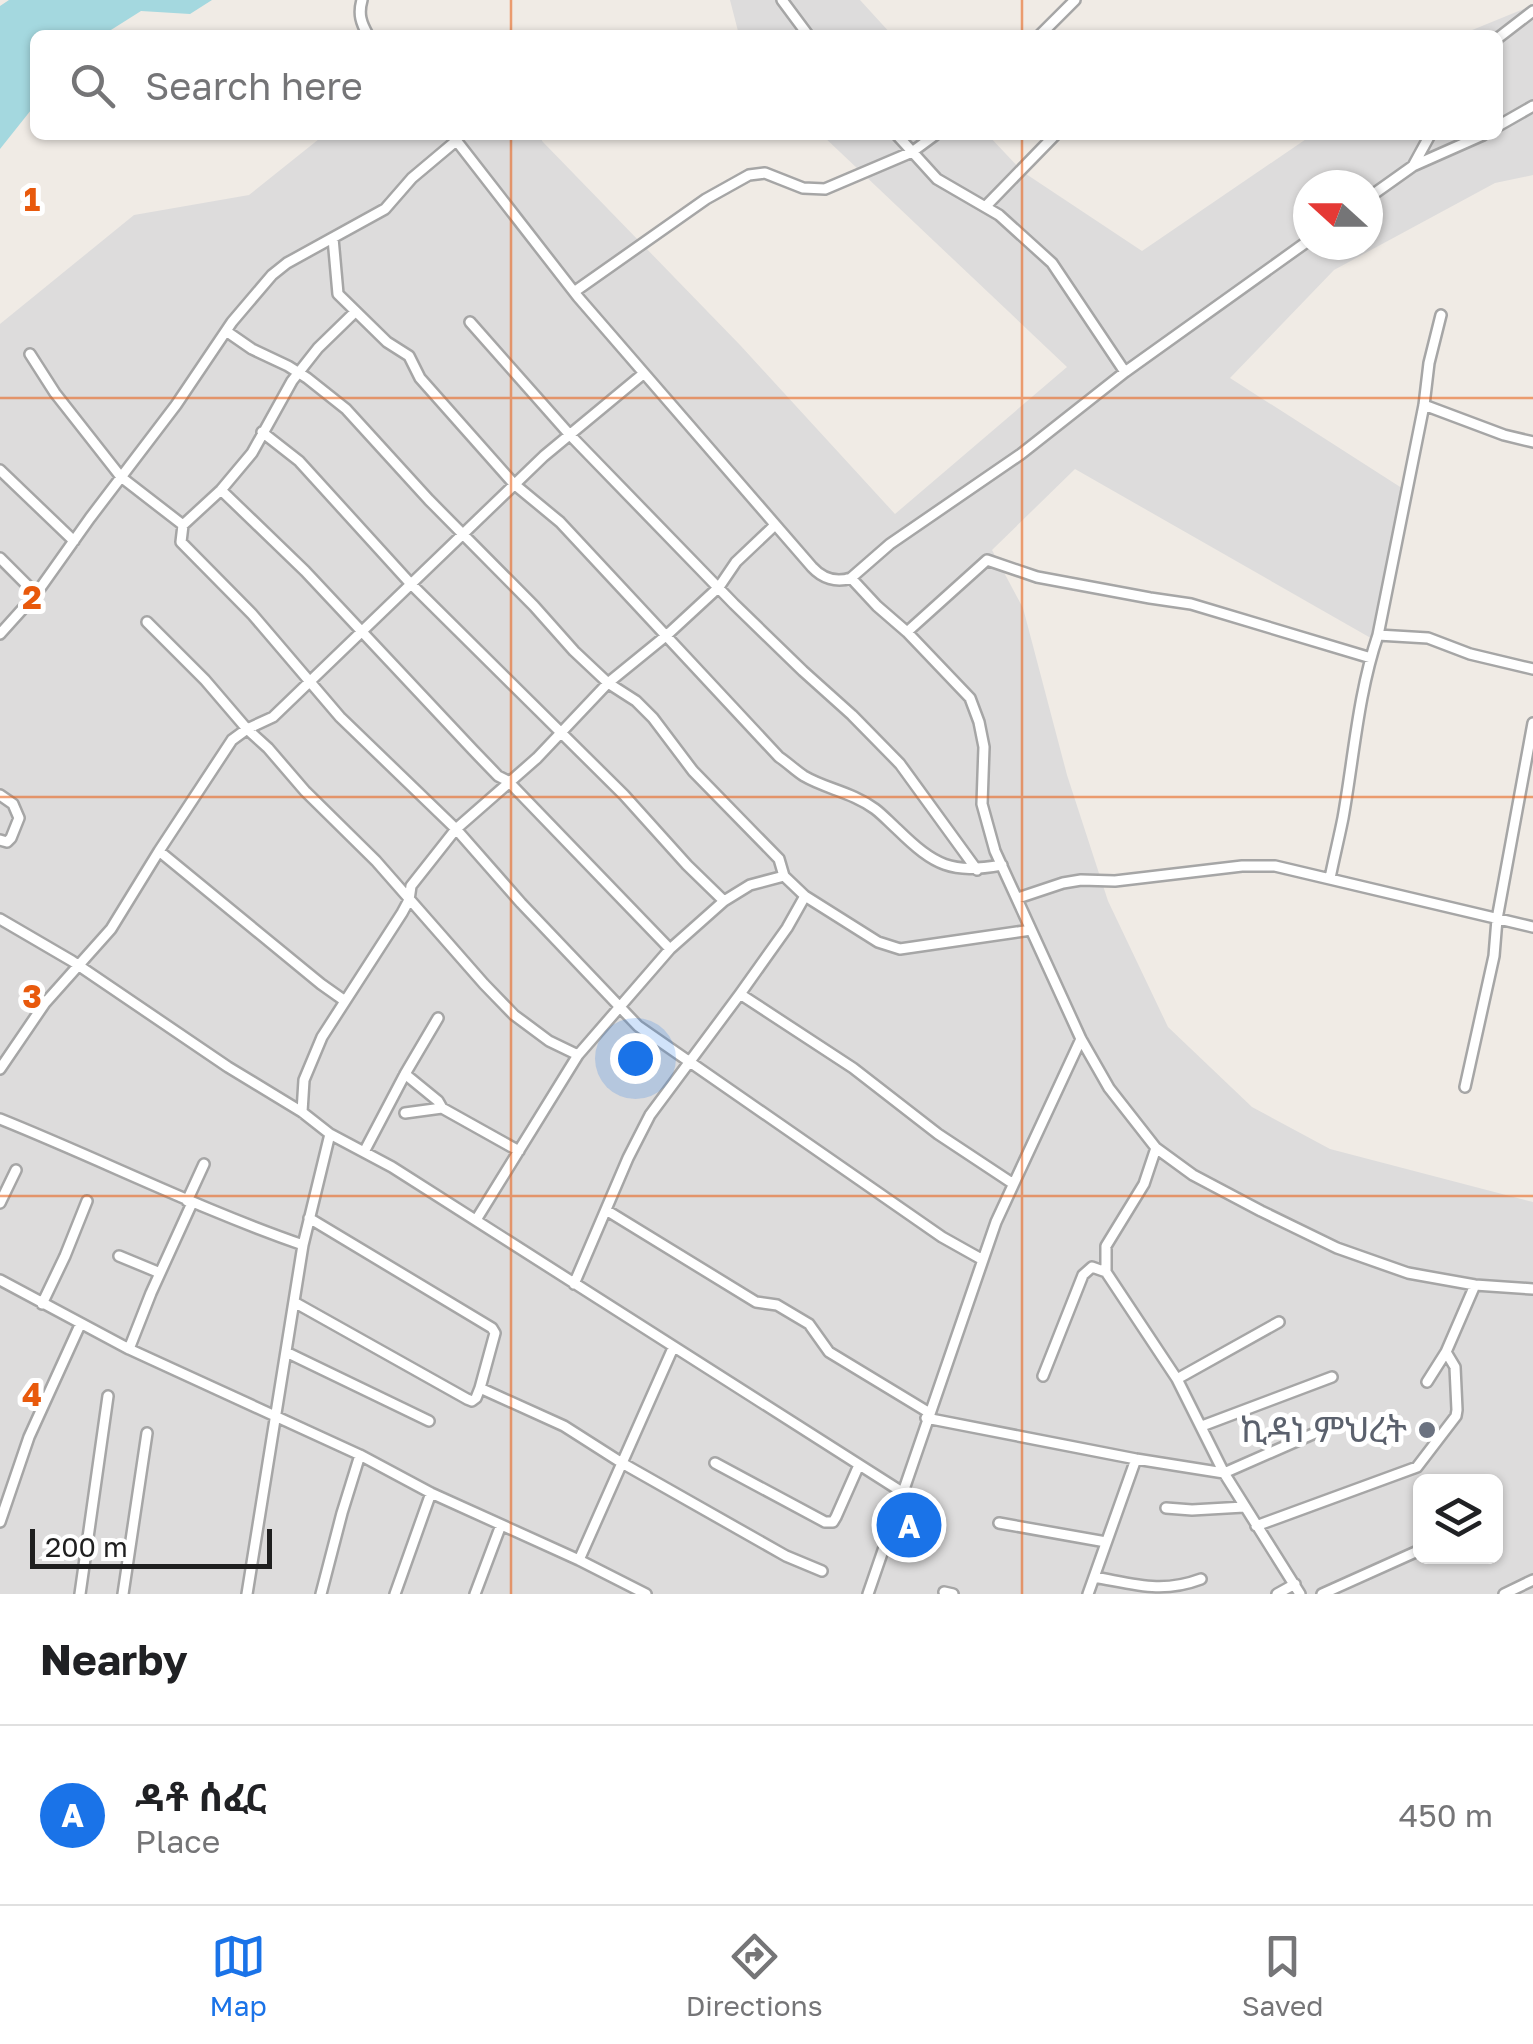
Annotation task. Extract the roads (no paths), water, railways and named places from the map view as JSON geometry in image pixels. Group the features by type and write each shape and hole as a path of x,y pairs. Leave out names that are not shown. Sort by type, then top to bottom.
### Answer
{"street":[{"path":"362,0 359,10 365,30"},
{"path":"782,0 804,30"},
{"path":"1045,30 1075,0"},
{"path":"1503,34 1533,11"},
{"path":"1503,123 1533,106"},
{"path":"0,634 36,594 226,331 272,275 386,209 452,140"},
{"path":"456,140 643,374 818,574 833,580 851,578 890,544 1049,433 1125,372 1293,251"},
{"path":"901,140 945,186 986,206 1052,263 1125,372"},
{"path":"574,292 706,199 748,175 773,175 803,188 825,189 912,152 928,140"},
{"path":"986,206 1050,140"},
{"path":"1413,166 1427,140"},
{"path":"1383,187 1413,166 1472,140"},
{"path":"333,238 337,292 387,342 410,356 420,378 514,484 560,522 780,757 806,777 846,792 877,810 940,864 977,870 1002,866"},
{"path":"355,312 298,372 252,453 221,490 183,525 181,542 252,614 309,683 456,828 520,904 638,1026 942,1236 983,1260"},
{"path":"1330,878 1354,738 1441,315"},
{"path":"470,322 570,434 767,637 852,714 900,764 977,870"},
{"path":"226,331 298,372 346,409 574,652 608,684 654,718 693,771 779,859 784,876 805,896 878,942 900,949 1031,930"},
{"path":"30,354 55,393 121,477 183,525"},
{"path":"0,1068 4,1055 45,1003 112,929 232,740 273,717 514,484 643,374"},
{"path":"1424,405 1533,442"},
{"path":"262,432 300,461 410,583 724,900"},
{"path":"0,470 74,541"},
{"path":"221,490 305,571 498,776 508,780 670,949"},
{"path":"302,1112 304,1080 322,1037 409,900 411,886 456,828 537,758 608,684 719,587 736,562 774,526"},
{"path":"0,558 36,594"},
{"path":"907,632 986,560 1038,577 1190,604 1371,658"},
{"path":"851,578 963,690 975,710 984,747 982,804 995,851 1082,1039 1109,1088 1156,1148 1193,1175 1337,1248 1408,1272 1476,1285 1533,1289"},
{"path":"147,622 305,792 376,861 514,1015 549,1041 578,1054"},
{"path":"1378,635 1428,638 1470,654 1533,669"},
{"path":"1465,1087 1494,956 1497,919 1533,724"},
{"path":"0,795 13,804 19,818 11,838 7,842 0,840"},
{"path":"159,850 345,1001"},
{"path":"1018,898 1082,880 1115,882 1242,866 1275,866 1533,926"},
{"path":"476,1220 578,1054 618,1007 670,949 724,900 750,885 784,876"},
{"path":"574,1284 650,1115 787,928 805,896"},
{"path":"0,918 78,965 330,1134 392,1167 902,1492"},
{"path":"740,994 853,1068 938,1134 1012,1183"},
{"path":"364,1152 438,1018"},
{"path":"868,1594 996,1222 1082,1039"},
{"path":"405,1074 442,1108 519,1152"},
{"path":"405,1114 442,1108"},
{"path":"0,1119 190,1202 303,1245"},
{"path":"247,1594 303,1245 330,1134"},
{"path":"1156,1148 1144,1184 1106,1246 1106,1272 1177,1379 1224,1473 1298,1589 1277,1594"},
{"path":"129,1349 204,1164"},
{"path":"0,1203 16,1170"},
{"path":"42,1304 87,1201"},
{"path":"606,1210 756,1302 777,1305 809,1324 829,1352 928,1415 1136,1459 1224,1473 1347,1419"},
{"path":"294,1302 467,1399 476,1398 495,1332 492,1328 309,1218"},
{"path":"119,1256 160,1274"},
{"path":"1042,1376 1083,1275 1092,1268 1106,1272"},
{"path":"0,1280 129,1349 360,1455 646,1594"},
{"path":"1426,1382 1446,1352 1476,1285"},
{"path":"1177,1379 1279,1322"},
{"path":"0,1522 29,1438 80,1325"},
{"path":"579,1560 673,1348"},
{"path":"286,1352 429,1421"},
{"path":"1256,1526 1418,1467 1456,1416 1455,1367 1446,1352"},
{"path":"1202,1426 1332,1377"},
{"path":"480,1388 564,1426 786,1556 822,1571"},
{"path":"80,1594 108,1396"},
{"path":"124,1594 146,1433"},
{"path":"322,1594 360,1455"},
{"path":"1088,1594 1136,1459"},
{"path":"715,1463 825,1522 836,1517 859,1465"},
{"path":"395,1594 431,1492"},
{"path":"1166,1508 1244,1506"},
{"path":"999,1522 1106,1542"},
{"path":"476,1594 501,1525"},
{"path":"1322,1594 1413,1553"},
{"path":"1094,1577 1159,1589 1201,1578"},
{"path":"1504,1594 1533,1580"},
{"path":"620,1594 624,1583"}],"water":[{"path":"9,0 212,0 190,14 141,11 111,30 30,30 30,111 0,149 0,6"}],"place":[{"name":"ኪዳነ ምህረት","path":"1427,1430"},
{"name":"ዳቶ ሰፈር","path":"909,1525"}]}
